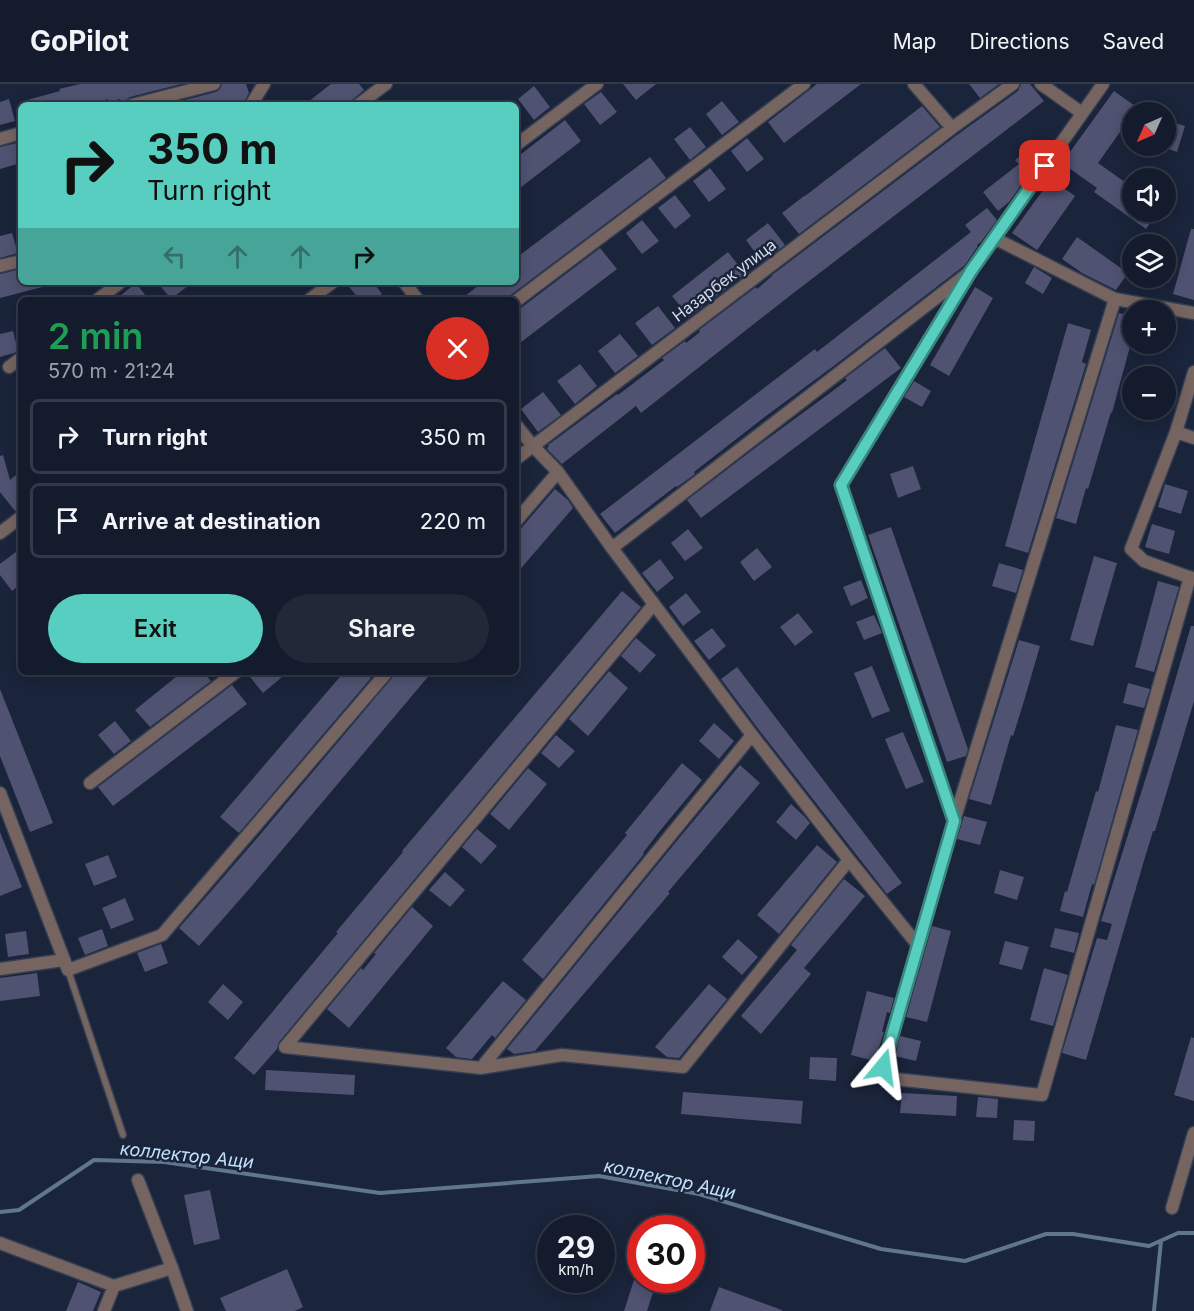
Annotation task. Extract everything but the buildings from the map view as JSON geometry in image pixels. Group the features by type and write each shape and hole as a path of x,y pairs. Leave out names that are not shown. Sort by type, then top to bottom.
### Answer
{"street":[{"path":"144,102 214,84"},
{"path":"253,102 264,84"},
{"path":"362,102 386,84"},
{"path":"519,143 597,84"},
{"path":"519,299 804,84"},
{"path":"914,84 952,128"},
{"name":"Назарбек улица","path":"519,457 1013,84"},
{"path":"1041,84 1082,113"},
{"path":"954,821 841,485 971,271 1102,84"},
{"path":"0,139 18,135"},
{"path":"994,238 1115,300 1194,313"},
{"path":"0,266 18,262"},
{"path":"612,548 971,271"},
{"path":"101,297 117,285"},
{"path":"313,297 329,285"},
{"path":"406,285 416,297"},
{"path":"1115,300 954,821 883,1067 896,1079 1042,1095 1192,578 1144,561 1131,549 1176,432 1194,372"},
{"path":"9,367 18,360"},
{"path":"519,429 558,472 752,735 918,944"},
{"path":"1176,432 1194,438"},
{"path":"519,518 558,472"},
{"path":"0,533 18,519"},
{"path":"654,603 285,1047 481,1068 562,1055 684,1067 849,860"},
{"path":"90,783 232,675"},
{"path":"0,969 66,965 162,935 384,675"},
{"path":"481,1068 752,735"},
{"path":"0,793 66,965"},
{"path":"1172,1208 1194,1133"},
{"path":"138,1180 187,1311"},
{"path":"0,1244 114,1286 172,1268"},
{"path":"104,1311 114,1286"}],"lane":[{"path":"66,965 123,1135"}],"waterway":[{"name":"коллектор Ащи","path":"0,1212 19,1210 94,1160 164,1162 380,1193 599,1176 699,1194 881,1249 965,1261 1046,1234 1073,1234 1149,1246 1178,1233 1194,1233"},
{"path":"1154,1311 1161,1241"}],"route":[{"path":"883,1067 954,821 841,485 971,271 1045,166"}]}
